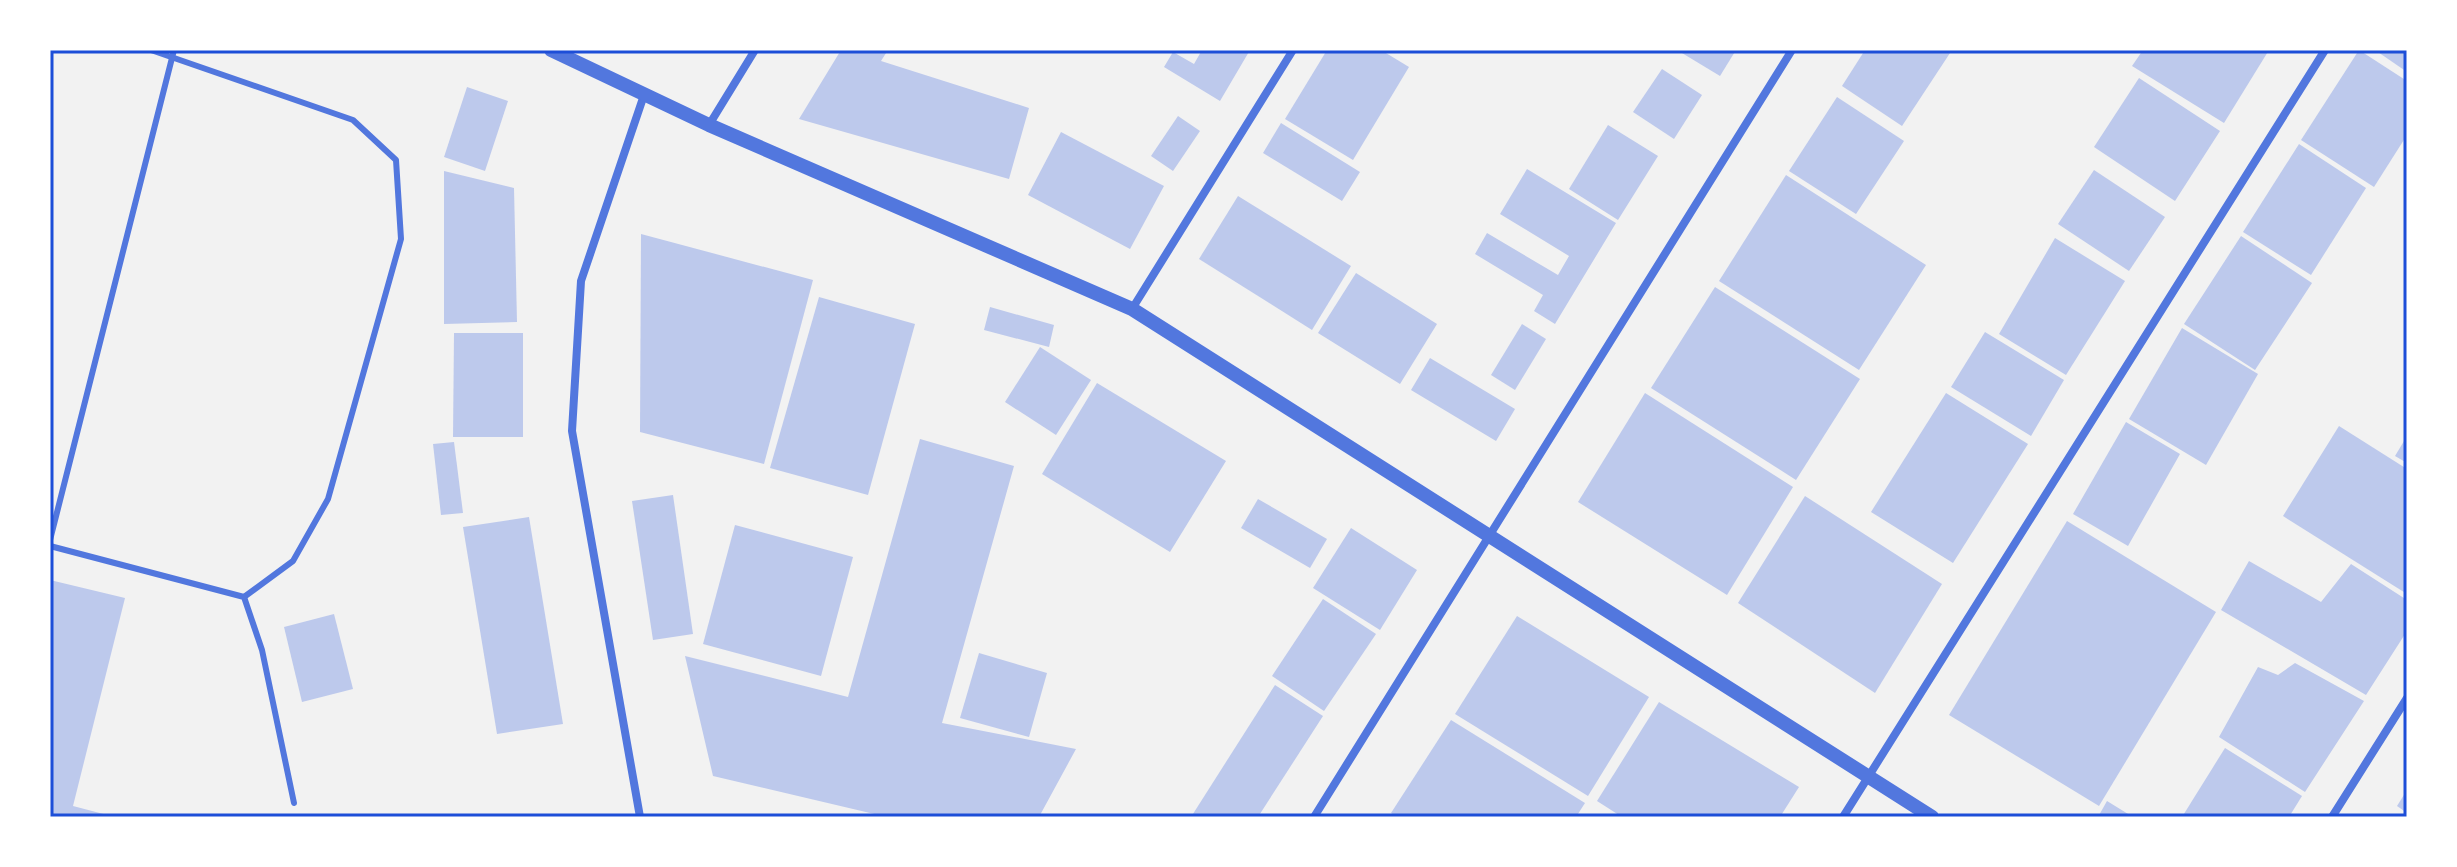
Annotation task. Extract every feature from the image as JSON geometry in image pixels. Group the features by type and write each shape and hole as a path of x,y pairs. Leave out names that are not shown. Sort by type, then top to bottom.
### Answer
{"street":[{"path":"551,50 709,125 1132,309 1932,817"},
{"path":"709,125 755,50"},
{"path":"1132,309 1293,50"},
{"path":"1314,817 1792,50"},
{"path":"1843,817 2325,50"},
{"path":"640,817 572,431 581,281 644,95"},
{"path":"2332,817 2407,698"}],"lane":[{"path":"151,50 353,120 396,160 401,239 328,499 293,561 244,597"},
{"path":"174,50 50,543 244,597"},
{"path":"244,597 262,650 294,803"}],"building":[{"path":"841,50 888,50 881,61 1029,108 1009,179 799,119"},
{"path":"1202,50 1250,50 1220,101 1164,67 1173,52 1194,64"},
{"path":"1327,50 1381,50 1409,67 1353,160 1285,119"},
{"path":"1677,50 1736,50 1720,76"},
{"path":"1865,50 1952,50 1902,126 1842,86"},
{"path":"2143,50 2269,50 2224,123 2132,66"},
{"path":"2359,50 2407,81 2407,135 2374,187 2301,140"},
{"path":"2375,50 2407,50 2407,72"},
{"path":"1662,69 1702,95 1674,139 1633,112"},
{"path":"2139,78 2220,131 2175,201 2094,147"},
{"path":"467,87 508,101 485,171 444,157"},
{"path":"1837,97 1904,141 1856,214 1789,171"},
{"path":"1178,116 1200,131 1173,171 1151,156"},
{"path":"1281,123 1360,172 1342,201 1263,153"},
{"path":"1608,125 1658,156 1618,220 1569,189"},
{"path":"1061,132 1164,186 1130,249 1028,195"},
{"path":"2299,144 2366,188 2311,275 2243,232"},
{"path":"1527,169 1616,223 1555,324 1534,311 1543,295 1475,254 1487,233 1558,275 1569,256 1500,214"},
{"path":"2094,170 2165,217 2129,271 2058,224"},
{"path":"444,171 514,188 517,322 444,324"},
{"path":"1786,175 1926,265 1859,370 1719,281"},
{"path":"1238,196 1351,266 1312,330 1199,259"},
{"path":"641,234 813,280 764,464 640,432"},
{"path":"2241,236 2312,283 2255,370 2184,324"},
{"path":"2055,238 2125,281 2066,375 1999,334"},
{"path":"1356,273 1437,324 1400,384 1318,333"},
{"path":"1715,287 1860,379 1796,480 1651,388"},
{"path":"819,297 915,324 868,495 770,468"},
{"path":"990,307 1054,325 1049,347 984,330"},
{"path":"1522,324 1546,339 1515,390 1491,375"},
{"path":"2182,328 2258,374 2206,465 2129,419"},
{"path":"1985,332 2064,380 2031,436 1951,387"},
{"path":"454,333 523,333 523,437 453,437"},
{"path":"1040,347 1091,380 1056,435 1005,402"},
{"path":"1430,358 1515,409 1496,441 1411,390"},
{"path":"1097,383 1226,461 1170,552 1042,474"},
{"path":"1645,393 1793,487 1727,595 1578,502"},
{"path":"1946,393 2028,444 1953,563 1871,512"},
{"path":"2126,422 2180,454 2128,546 2073,514"},
{"path":"2339,426 2407,469 2407,594 2283,516"},
{"path":"2407,436 2407,463 2395,456"},
{"path":"920,439 1014,466 942,723 1076,749 1039,817 887,817 713,776 685,656 848,697"},
{"path":"454,442 463,513 441,515 433,444"},
{"path":"673,495 693,634 653,640 632,501"},
{"path":"1805,496 1942,584 1875,693 1738,603"},
{"path":"1258,499 1327,539 1310,568 1241,528"},
{"path":"529,517 563,724 497,734 463,527"},
{"path":"2067,521 2216,612 2099,806 1949,715"},
{"path":"735,525 853,557 821,676 703,644"},
{"path":"1351,528 1417,570 1380,630 1313,588"},
{"path":"2249,561 2321,602 2351,564 2407,600 2407,631 2366,695 2221,610"},
{"path":"50,580 125,598 73,806 115,817 50,817"},
{"path":"1323,599 1376,634 1324,711 1272,676"},
{"path":"334,614 353,689 302,702 284,627"},
{"path":"1517,616 1649,697 1588,796 1455,714"},
{"path":"979,653 1047,673 1029,737 960,718"},
{"path":"2295,663 2364,701 2305,792 2219,737 2258,667 2278,675"},
{"path":"1275,685 1323,716 1258,817 1191,817"},
{"path":"1659,702 1799,787 1780,817 1622,817 1597,801"},
{"path":"1451,720 1585,803 1576,817 1397,817 1391,813"},
{"path":"2225,748 2302,796 2289,817 2182,817"},
{"path":"2407,790 2407,813 2397,806"},
{"path":"2107,801 2133,817 2098,817"}]}
